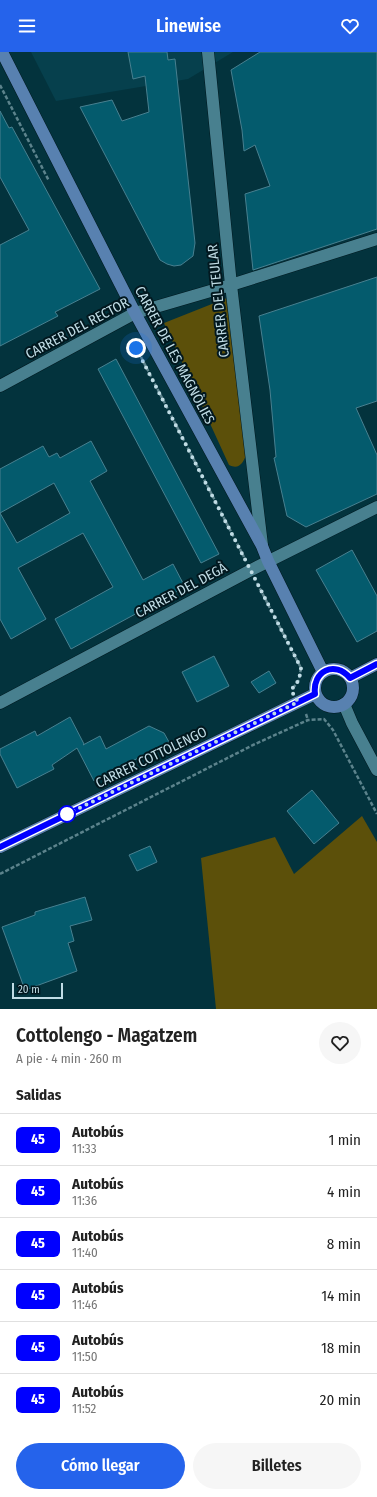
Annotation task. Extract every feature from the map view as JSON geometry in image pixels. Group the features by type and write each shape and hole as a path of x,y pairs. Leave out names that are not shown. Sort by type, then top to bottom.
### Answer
{"street":[{"name":"CARRER DE LES MAGNÒLIES","path":"2,52 135,313 262,546 268,561 324,672"},
{"name":"CARRER DEL TEULAR","path":"208,52 230,285 262,546"},
{"name":"CARRER DEL RECTOR","path":"0,386 135,313 377,239"},
{"name":"CARRER DEL DEGÀ","path":"0,703 268,561 377,507"},
{"path":"350,678 377,664"},
{"path":"335,669 341,670 350,678 353,690 349,701 333,708 318,700 315,694 316,682 319,676 324,672 335,669"},
{"name":"CARRER COTTOLENGO","path":"0,847 315,694"},
{"path":"344,704 352,723 377,770"}],"path":[{"path":"0,85 50,182"},
{"path":"140,355 301,668 299,680 291,690 308,720"},
{"path":"0,874 253,745 308,720 324,719 333,730 377,814"}],"shaded area":[{"path":"31,52 233,52 188,79 56,101"},
{"path":"227,298 246,455 242,463 235,467 229,465 164,323"},
{"path":"362,816 377,842 377,1009 216,1009 201,858 275,837 294,874"}],"building":[{"path":"128,52 167,52 168,60 175,59 195,243 193,256 181,265 174,266 160,260 80,107 112,100 122,121 149,112 145,76 133,79"},
{"path":"260,52 377,52 377,229 253,270 245,194 270,186 255,145 244,151 242,130 231,70"},
{"path":"0,111 9,128 12,127 100,289 55,312 58,316 0,346 0,245 29,230 0,177"},
{"path":"377,277 377,401 356,408 377,455 377,494 306,527 287,516 274,458 276,457 270,390 259,316"},
{"path":"116,359 219,554 201,563 98,369"},
{"path":"91,441 107,471 90,481 143,580 173,564 185,587 71,649 55,619 113,587 83,533 18,568 46,619 11,639 0,619 0,513 0,469 43,446 49,457 57,453 60,458","holes":["54,483 70,513 17,543 0,513"]},
{"path":"352,550 377,596 377,631 357,642 316,570"},
{"path":"214,656 229,686 197,702 182,672"},
{"path":"269,671 276,683 259,693 251,682"},
{"path":"70,717 84,744 83,745 100,736 106,749 149,726 164,733 169,742 94,781 77,748 52,765 54,769 17,788 0,754 0,749 35,731 37,736"},
{"path":"312,790 339,823 314,844 287,811"},
{"path":"150,846 157,862 137,871 129,855"},
{"path":"85,897 92,920 70,926 74,941 68,943 77,971 25,990 2,927 35,915 35,912"}],"bus line":[{"name":"45","path":"0,847 315,694 314,688 319,676 329,669 341,670 350,678 377,664"}],"route":[{"path":"67,814 298,702 291,690 299,680 301,668 136,348"}]}
